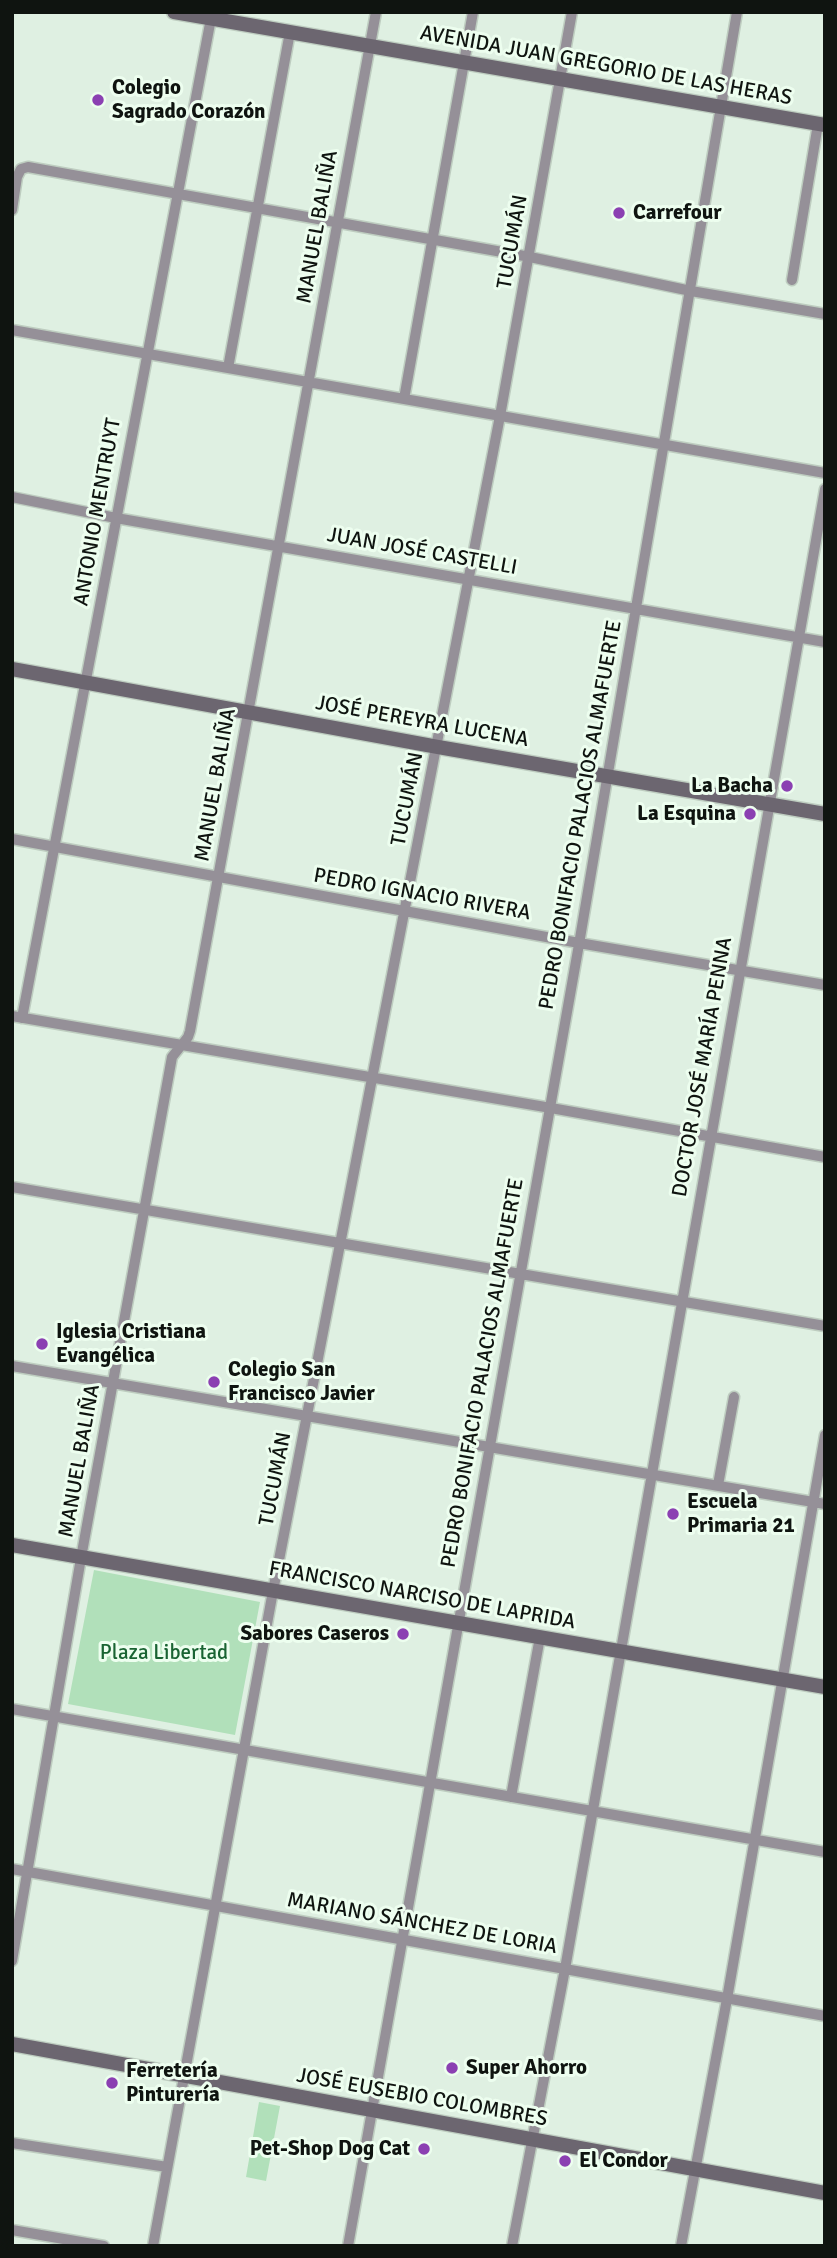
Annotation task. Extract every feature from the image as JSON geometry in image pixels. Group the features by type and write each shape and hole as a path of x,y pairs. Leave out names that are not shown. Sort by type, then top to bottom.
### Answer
{"street":[{"name":"AVENIDA JUAN GREGORIO DE LAS HERAS","path":"174,12 211,15 290,32 821,125"},
{"name":"MANUEL BALIÑA","path":"12,1961 81,1558 172,1056 190,1031 376,12"},
{"path":"404,399 473,12"},
{"name":"TUCUMÁN","path":"153,2246 273,1591 438,747 530,257 572,12"},
{"name":"PEDRO BONIFACIO PALACIOS ALMAFUERTE","path":"348,2246 551,1108 737,12"},
{"name":"ANTONIO MENTRUYT","path":"17,1017 86,683 211,15"},
{"path":"228,368 290,32"},
{"path":"792,280 821,125"},
{"path":"12,210 17,177 21,169 28,167 530,257 691,291 825,314"},
{"path":"12,330 825,473"},
{"name":"DOCTOR JOSÉ MARÍA PENNA","path":"512,2246 565,1969 825,489"},
{"name":"JUAN JOSÉ CASTELLI","path":"12,497 116,518 825,642"},
{"name":"JOSÉ PEREYRA LUCENA","path":"12,669 825,814"},
{"name":"PEDRO IGNACIO RIVERA","path":"12,839 579,943 825,985"},
{"path":"17,1017 825,1157"},
{"path":"12,1187 825,1326"},
{"path":"12,1366 819,1503"},
{"path":"718,1485 734,1396"},
{"path":"681,2246 782,1679 819,1503 825,1435"},
{"name":"FRANCISCO NARCISO DE LAPRIDA","path":"12,1545 825,1687"},
{"path":"511,1797 540,1637"},
{"path":"12,1709 825,1852"},
{"name":"MARIANO SÁNCHEZ DE LORIA","path":"12,1869 825,2016"},
{"name":"JOSÉ EUSEBIO COLOMBRES","path":"12,2045 825,2193"},
{"path":"12,2143 167,2166"},
{"path":"12,2230 104,2246"}],"green space":[{"name":"Plaza Libertad","path":"94,1570 260,1602 235,1735 68,1704"},
{"path":"259,2102 280,2106 266,2181 246,2177"}],"place":[{"name":"Colegio Sagrado Corazón","path":"98,100"},
{"name":"Carrefour","path":"619,213"},
{"name":"La Bacha","path":"787,786"},
{"name":"La Esquina","path":"750,814"},
{"name":"Iglesia Cristiana Evangélica","path":"42,1344"},
{"name":"Colegio San Francisco Javier","path":"214,1382"},
{"name":"Escuela Primaria 21","path":"673,1514"},
{"name":"Sabores Caseros","path":"403,1634"},
{"name":"Super Ahorro","path":"452,2068"},
{"name":"Ferretería Pinturería","path":"112,2083"},
{"name":"Pet-Shop Dog Cat","path":"424,2149"},
{"name":"El Condor","path":"565,2161"}]}
